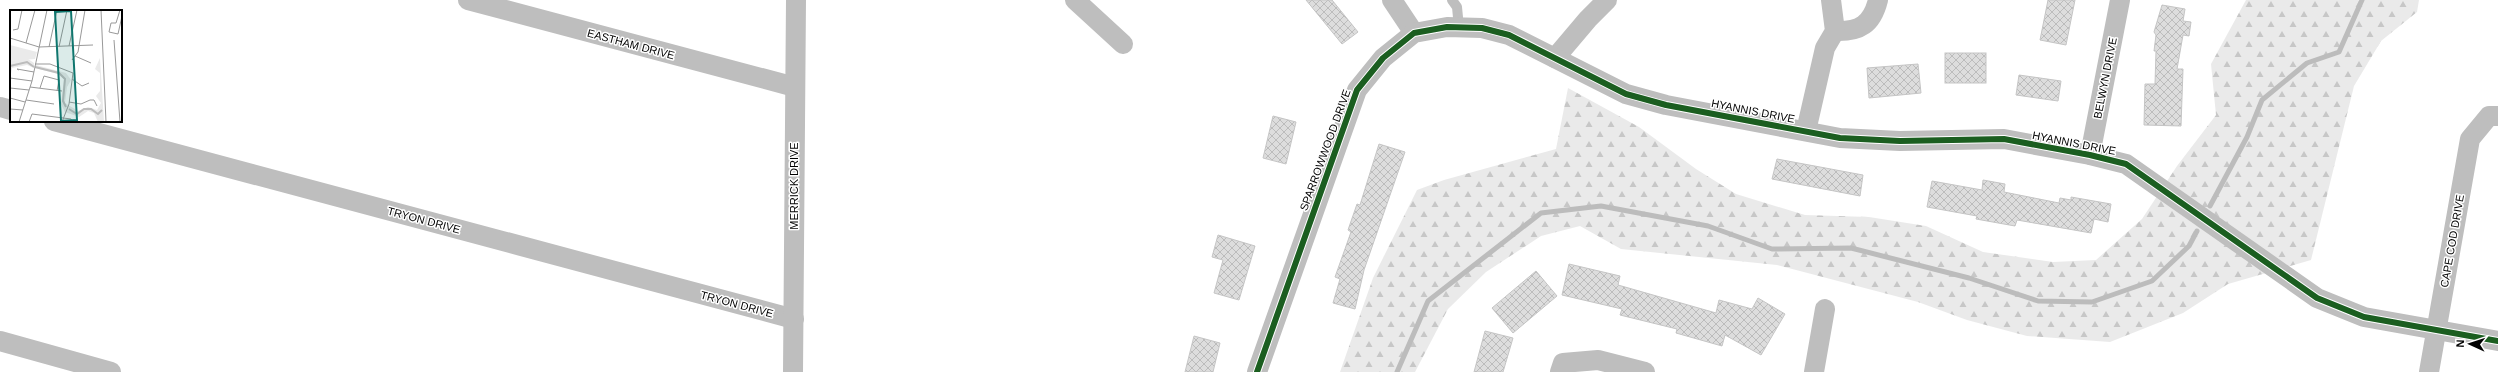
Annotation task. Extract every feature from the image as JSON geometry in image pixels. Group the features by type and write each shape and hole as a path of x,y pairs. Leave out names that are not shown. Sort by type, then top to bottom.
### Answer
{"street":[{"name":"EASTHAM DRIVE","path":"468,0 795,87"},
{"name":"MERRICK DRIVE","path":"793,372 796,0"},
{"path":"1075,0 1123,44"},
{"path":"1392,0 1414,33"},
{"path":"1555,58 1588,18 1607,0"},
{"path":"1806,130 1824,48 1835,31 1831,0"},
{"path":"1835,31 1850,32 1864,26 1875,13 1878,0"},
{"name":"BELWYN DRIVE","path":"2090,155 2120,0"},
{"name":"SPARROWWOOD DRIVE","path":"1257,372 1356,90 1382,58 1414,33 1447,27 1482,28 1509,36 1626,94"},
{"name":"HYANNIS DRIVE","path":"1626,94 1666,105 1806,130 1840,138 1900,141 2004,139 2090,155 2126,164 2317,298 2364,317 2436,328 2498,341"},
{"path":"0,107 10,110"},
{"name":"CAPE COD DRIVE","path":"2428,372 2470,139 2494,116"},
{"name":"TRYON DRIVE","path":"58,122 794,319"},
{"path":"1814,372 1825,309"},
{"path":"0,341 111,372"},
{"path":"1560,372 1563,363 1598,360 1646,372"}],"lane":[{"path":"1452,0 1457,7 1459,28"}],"green space":[{"path":"2246,0 2419,0 2417,12 2381,41 2354,86 2311,260 2228,284 2183,313 2110,342 2027,336 1967,320 1918,302 1777,265 1621,249 1580,226 1541,236 1486,272 1448,309 1415,372 1340,372 1373,278 1417,190 1444,180 1556,149 1568,88 1639,127 1696,169 1736,194 1805,215 1869,217 1926,226 1983,252 2053,262 2096,260 2142,219 2177,166 2216,115 2211,64"}],"building":[{"path":"1306,0 1332,0 1358,32 1342,44"},
{"path":"2048,0 2075,0 2066,45 2040,40"},
{"path":"2162,5 2185,9 2183,21 2191,22 2189,36 2183,35 2177,69 2183,69 2181,126 2144,125 2145,84 2155,84 2156,51 2154,51 2156,35 2154,32"},
{"path":"1945,53 1986,53 1986,83 1945,83"},
{"path":"1918,64 1921,93 1869,98 1867,68"},
{"path":"2019,75 2061,81 2058,101 2016,95"},
{"path":"1273,116 1296,122 1286,164 1263,158"},
{"path":"1379,144 1405,152 1364,270 1355,309 1333,303 1340,279 1335,277 1351,232 1348,230 1357,204 1360,205"},
{"path":"1777,159 1863,175 1860,196 1772,179"},
{"path":"1983,180 2005,184 2004,192 2059,203 2060,198 2071,200 2071,197 2111,204 2108,222 2094,219 2091,233 2017,220 2015,226 1976,219 1977,216 1927,207 1932,181 1982,190"},
{"path":"1218,235 1255,246 1239,300 1214,293 1223,260 1212,257"},
{"path":"1569,264 1620,276 1618,285 1716,313 1719,300 1752,309 1758,298 1785,314 1761,355 1725,335 1722,346 1676,333 1677,329 1620,315 1622,309 1562,295"},
{"path":"1536,271 1557,296 1513,333 1492,308"},
{"path":"1485,331 1513,338 1503,372 1474,372"},
{"path":"1194,336 1220,343 1213,372 1185,372"}],"waterway":[{"path":"2210,206 2247,137 2262,100 2307,63 2339,52 2362,0"},
{"path":"1397,372 1428,301 1541,213 1601,206 1708,226 1772,249 1851,248 1969,278 2038,301 2092,302 2152,281 2189,246 2197,231"}],"cycle path":[{"path":"1257,372 1357,90 1383,58 1414,33 1447,27 1482,28 1509,35 1626,94 1666,105 1840,138 1900,141 2004,139 2090,155 2126,164 2317,298 2364,317 2498,341"}]}
